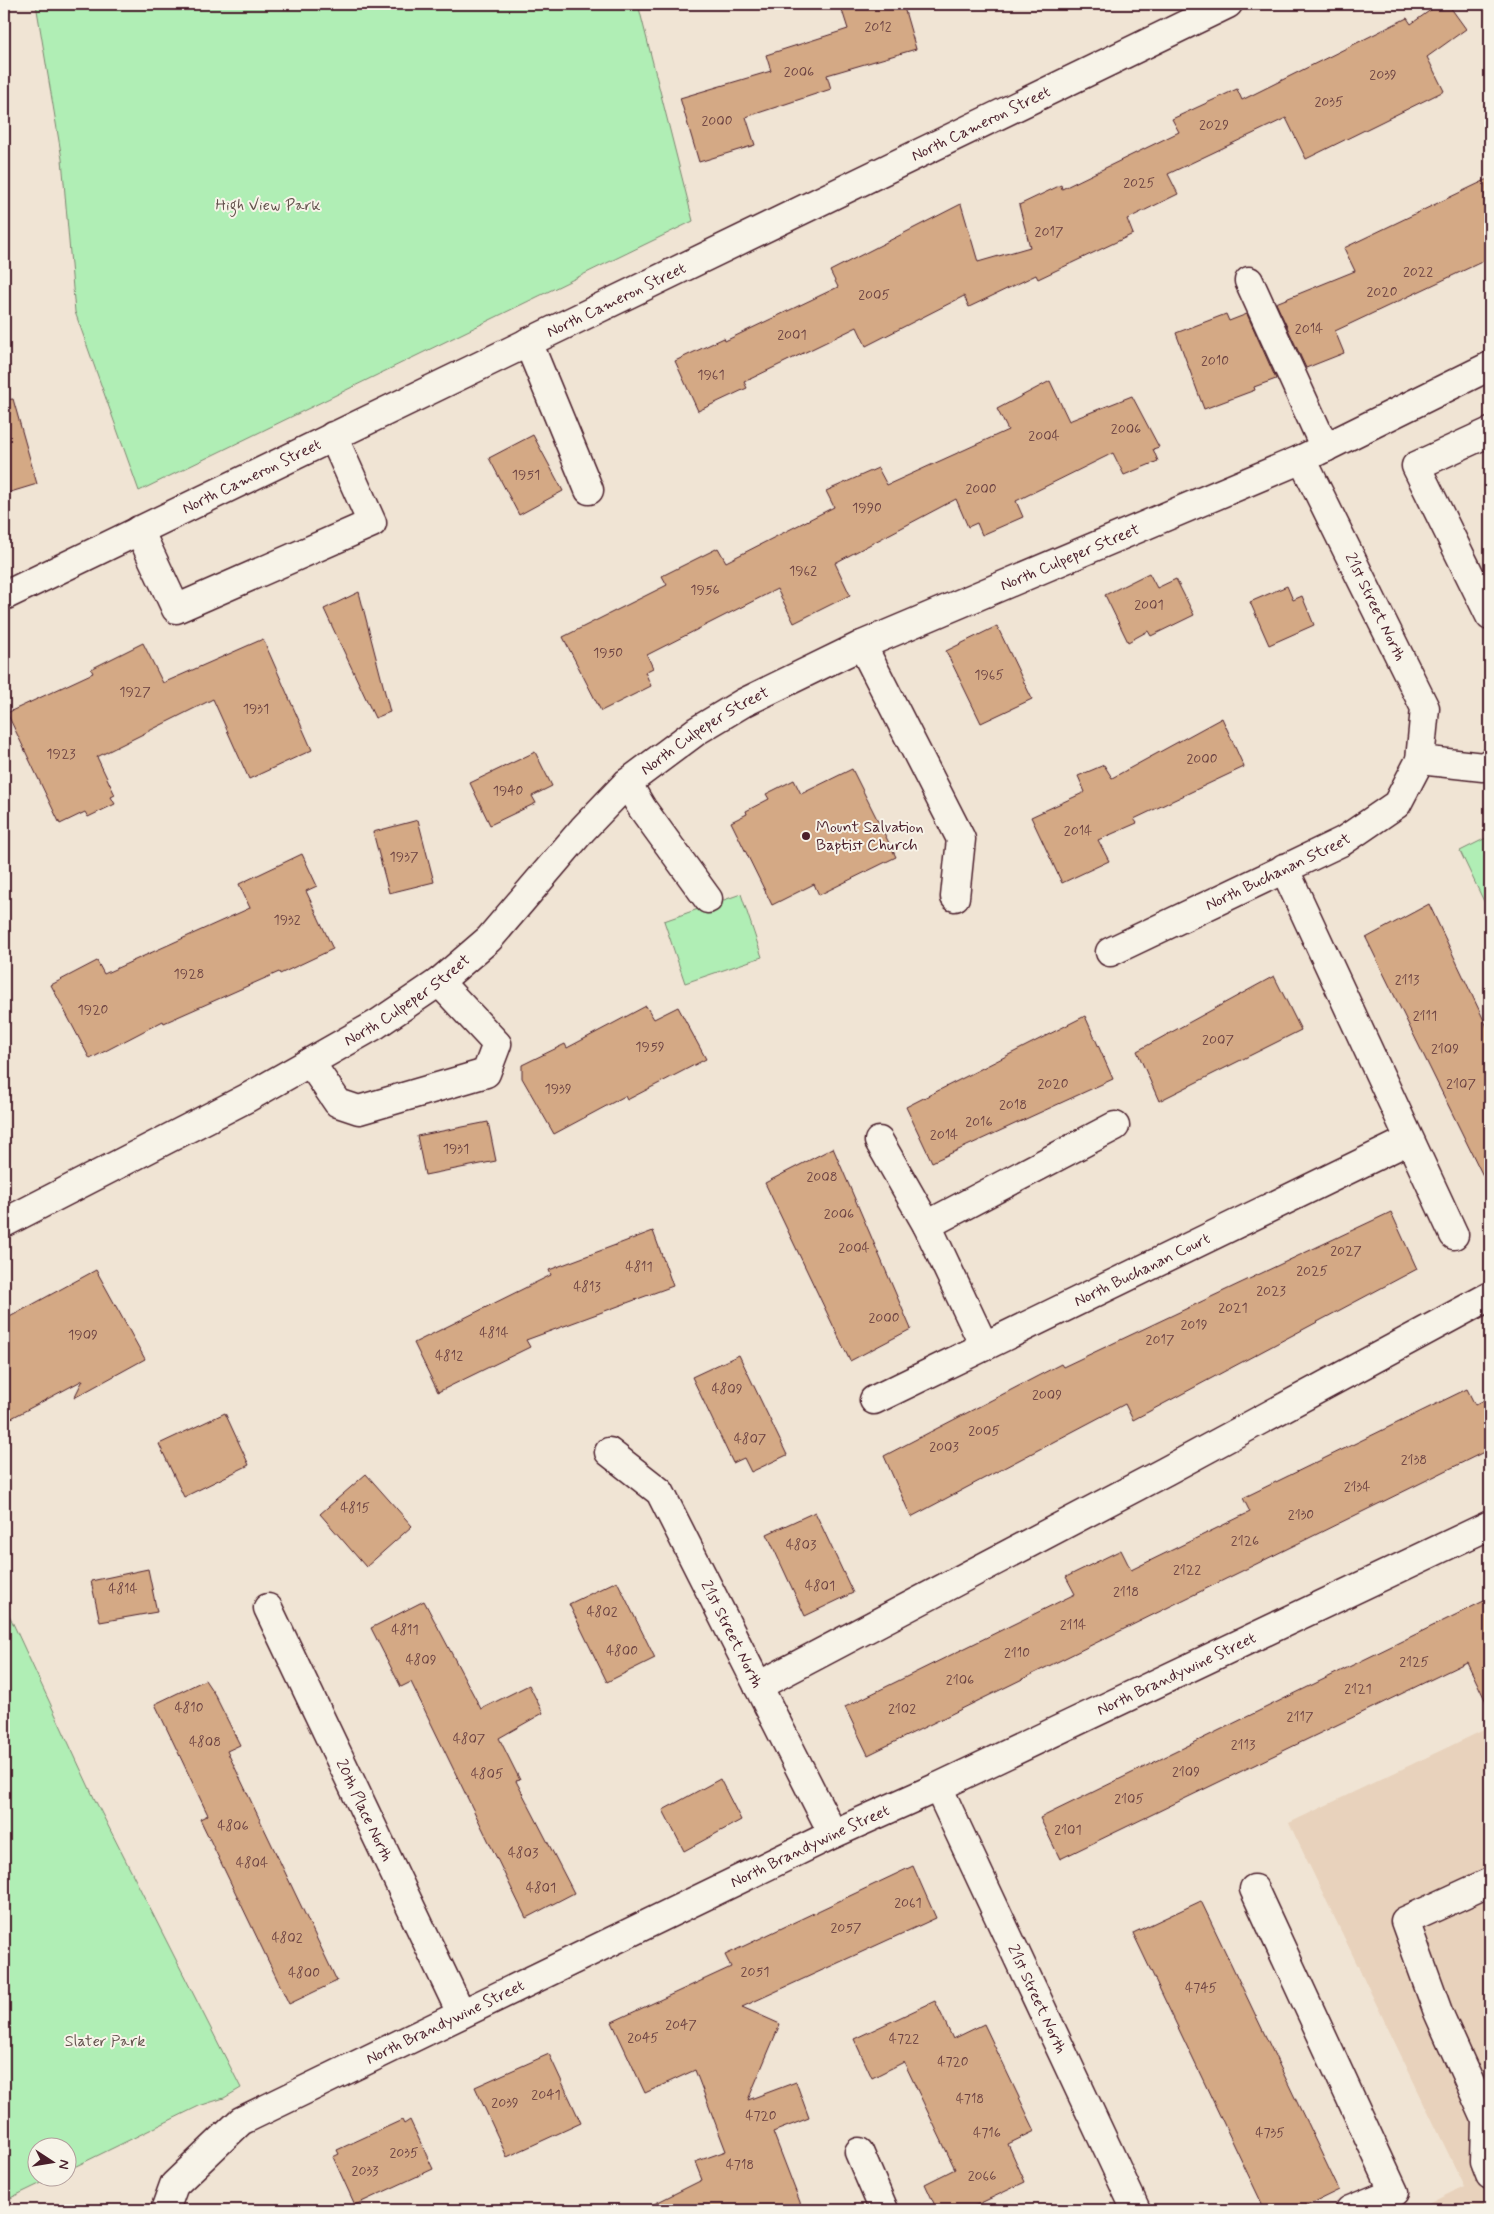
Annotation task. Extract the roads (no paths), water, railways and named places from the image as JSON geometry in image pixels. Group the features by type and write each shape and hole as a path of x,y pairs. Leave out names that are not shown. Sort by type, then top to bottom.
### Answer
{"street":[{"name":"North Cameron Street","path":"4,596 1228,4"},
{"name":"21st Street North","path":"1249,281 1313,454 1425,708 1420,760"},
{"path":"528,342 589,490"},
{"name":"North Culpeper Street","path":"4,1223 247,1098 377,1024 439,982 488,939 583,829 627,783 698,730 743,703 862,645 1313,454 1489,370"},
{"path":"1490,432 1416,466 1490,616"},
{"path":"139,530 176,609 372,523 333,436"},
{"path":"862,645 961,839 954,897"},
{"path":"1420,760 1483,767 1490,763"},
{"name":"North Buchanan Street","path":"1110,952 1343,841 1397,804 1420,760"},
{"path":"627,783 642,808 708,899"},
{"path":"1284,868 1454,1235"},
{"path":"310,1062 338,1103 358,1110 486,1073 497,1044 439,982"},
{"path":"927,1225 1115,1126"},
{"name":"North Buchanan Court","path":"874,1400 1409,1140"},
{"path":"879,1142 927,1225 984,1346"},
{"path":"758,1686 1166,1471 1490,1296"},
{"name":"21st Street North","path":"609,1452 660,1492 833,1834"},
{"name":"North Brandywine Street","path":"165,2210 174,2185 241,2121 833,1834 938,1788 1490,1525"},
{"name":"20th Place North","path":"268,1608 461,2013"},
{"name":"21st Street North","path":"938,1788 1127,2207"},
{"path":"1490,1882 1405,1921 1438,2012 1489,2123 1484,2162 1490,2175"},
{"path":"1254,1889 1394,2192 1350,2210"},
{"path":"859,2152 884,2210"}],"place":[{"name":"Mount Salvation Baptist Church","path":"806,836"}],"park label":[{"name":"High View Park","path":"268,205"},
{"name":"Slater Park","path":"105,2041"}]}
